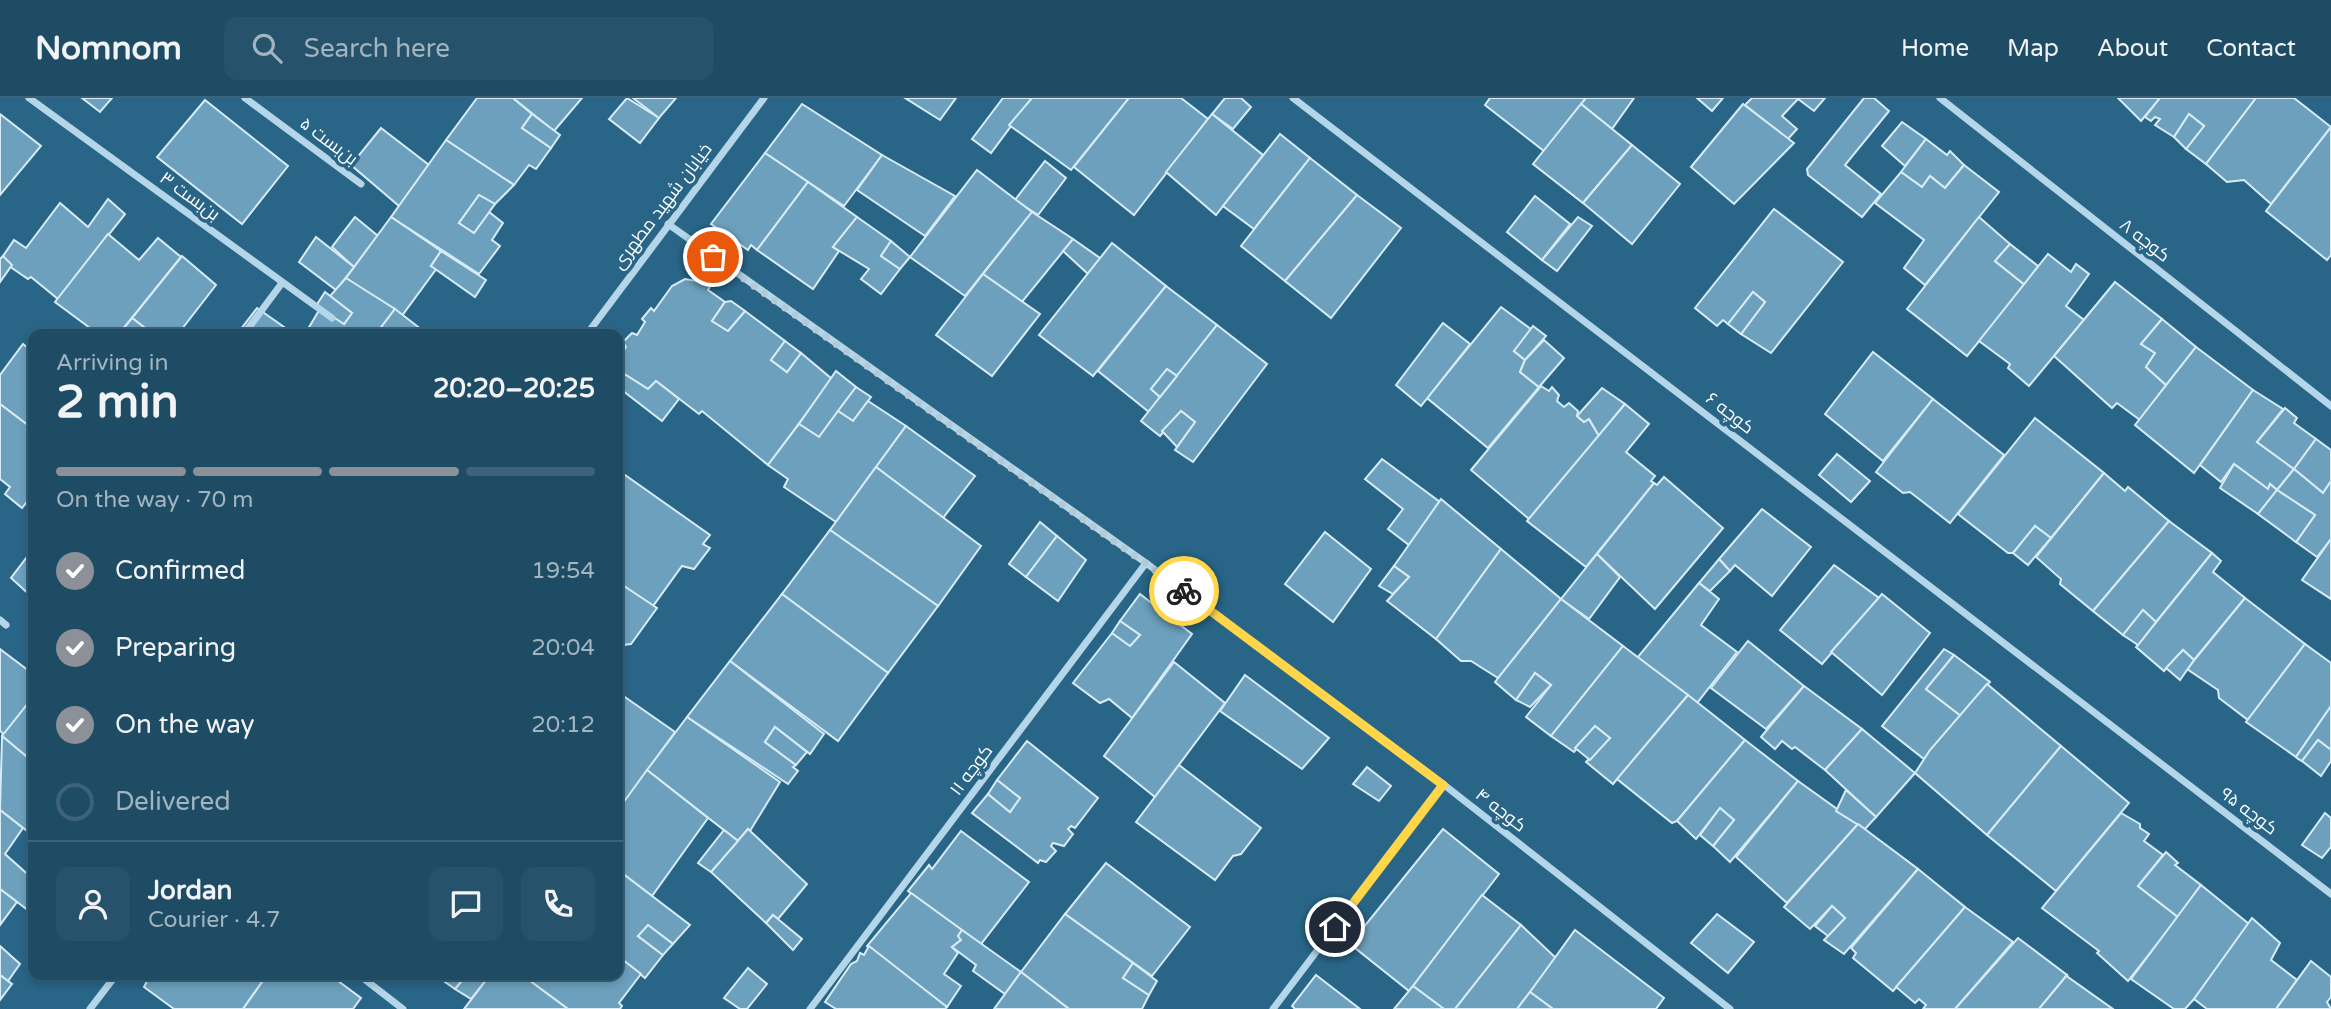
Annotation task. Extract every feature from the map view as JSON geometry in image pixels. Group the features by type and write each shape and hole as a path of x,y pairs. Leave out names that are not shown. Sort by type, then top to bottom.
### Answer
{"street":[{"name":"بن‌بست ۳","path":"29,98 332,318"},
{"name":"بن‌بست ۵","path":"245,98 361,184"},
{"name":"خیابان شهید مطهری","path":"591,329 764,98"},
{"name":"کوچه ۶","path":"1293,98 2147,754"},
{"name":"کوچه ۸","path":"1940,98 2331,407"},
{"name":"کوچه ۴","path":"668,224 1146,563 1443,785 1730,1009"},
{"path":"248,329 282,283"},
{"name":"کوچه ۱۱","path":"810,1009 1146,563"},
{"name":"کوچه ۹۵","path":"2147,754 2331,894"},
{"path":"1273,1009 1443,785"},
{"path":"90,1009 112,980"},
{"path":"365,980 403,1009"}],"building":[{"path":"82,98 112,98 100,112"},
{"path":"477,98 513,98 532,114 522,128 551,148 536,169 529,165 514,185 446,140"},
{"path":"513,98 582,98 554,131"},
{"path":"627,98 659,118 640,143 609,119"},
{"path":"633,98 676,98 659,118"},
{"path":"905,98 956,98 940,120"},
{"path":"1003,98 1032,98 991,153 972,139"},
{"path":"1032,98 1129,98 1071,170 1009,125"},
{"path":"1129,98 1181,98 1208,119 1134,215 1074,167"},
{"path":"1225,98 1241,98 1251,107 1233,129 1212,114"},
{"path":"1490,98 1586,98 1544,151 1485,105"},
{"path":"1586,98 1634,98 1612,129 1581,104"},
{"path":"1697,98 1723,98 1712,111"},
{"path":"1752,98 1825,98 1814,111 1798,99 1782,116 1797,129 1788,139 1745,105"},
{"path":"1864,98 1874,98 1889,111 1845,165 1881,194 1862,217 1808,175 1807,169"},
{"path":"2118,98 2160,98 2141,121"},
{"path":"2160,98 2256,98 2206,164 2186,149 2204,126 2189,114 2174,137 2155,125 2160,119 2155,117 2151,121 2145,117"},
{"path":"2256,98 2294,98 2331,127 2271,204 2244,180 2227,182 2206,164"},
{"path":"205,100 288,166 242,224 157,157"},
{"path":"802,104 882,155 844,206 765,153"},
{"path":"1581,104 1632,145 1583,203 1533,164"},
{"path":"1743,104 1794,143 1734,204 1691,167"},
{"path":"0,114 41,146 0,195"},
{"path":"532,114 560,135 551,148 522,128"},
{"path":"1212,114 1263,155 1216,215 1166,172"},
{"path":"2189,114 2204,126 2186,149 2174,137"},
{"path":"1902,122 1926,139 1905,166 1882,146"},
{"path":"2331,127 2331,255 2327,260 2266,211"},
{"path":"381,128 429,165 399,206 351,165"},
{"path":"1280,134 1310,158 1254,229 1223,206"},
{"path":"1926,139 1947,155 1950,151 1964,165 1945,188 1930,176 1922,187 1901,172"},
{"path":"446,140 514,185 495,204 479,195 459,223 474,233 489,212 503,223 492,240 500,246 479,274 391,217"},
{"path":"1632,145 1680,184 1632,244 1583,203"},
{"path":"765,153 808,182 757,250 751,245 748,250 711,224"},
{"path":"882,155 955,196 925,236 857,190"},
{"path":"1310,158 1357,195 1285,281 1241,246"},
{"path":"1045,161 1066,178 1038,215 1015,200"},
{"path":"1964,165 1999,192 1925,285 1904,268 1924,240 1875,203 1901,172 1922,187 1930,176 1945,188"},
{"path":"977,170 1032,212 965,296 910,257"},
{"path":"808,182 857,217 833,247 839,251 813,289 757,250"},
{"path":"479,195 495,204 474,233 459,223"},
{"path":"1357,195 1401,228 1331,318 1285,281"},
{"path":"1535,196 1570,224 1542,260 1507,232"},
{"path":"108,199 125,214 58,299 31,277 28,279 12,268 3,256 14,240 26,248 60,203 88,227"},
{"path":"1774,209 1843,262 1771,353 1741,334 1765,302 1753,292 1728,324 1723,320 1717,326 1695,308"},
{"path":"1032,212 1073,239 1022,302 983,274"},
{"path":"355,217 378,236 354,267 332,247"},
{"path":"391,217 441,251 431,266 437,268 401,317 346,278"},
{"path":"857,217 891,241 881,256 900,269 881,294 861,279 869,269 833,247"},
{"path":"1578,217 1592,226 1557,271 1542,260"},
{"path":"1979,217 2010,244 1995,261 2025,285 1967,356 1907,309"},
{"path":"108,234 139,260 158,238 181,257 123,329 91,329 55,302"},
{"path":"316,237 354,267 336,290 299,262"},
{"path":"1073,239 1100,258 1088,274 1063,251"},
{"path":"891,241 910,257 900,269 881,256"},
{"path":"1112,243 1166,286 1093,376 1039,335"},
{"path":"2010,244 2038,266 2025,285 1995,261"},
{"path":"441,251 486,280 475,297 431,266"},
{"path":"2048,254 2071,272 2076,264 2089,274 2066,306 2084,320 2029,386 2008,368 2010,364 1979,341"},
{"path":"3,256 12,265 0,282 0,259"},
{"path":"182,256 216,285 182,329 146,329 132,318"},
{"path":"983,274 1040,314 992,376 936,335"},
{"path":"346,278 395,309 380,329 308,329 321,307 344,324 352,313 330,296"},
{"path":"685,279 697,279 711,285 708,290 725,302 712,321 728,331 745,311 785,341 771,360 787,372 801,353 832,379 768,465 702,411 699,414 656,381 648,389 623,373 623,352 626,347 623,342 632,333 637,335 645,322 642,319 651,308 654,311 672,286"},
{"path":"2115,282 2162,319 2141,344 2155,353 2146,367 2166,385 2140,420 2117,403 2112,408 2054,356"},
{"path":"1166,286 1217,325 1177,376 1167,369 1151,389 1160,397 1149,412 1098,371"},
{"path":"325,292 352,313 344,324 316,306"},
{"path":"1753,292 1765,302 1741,334 1728,324"},
{"path":"731,301 745,311 728,331 712,321 725,302"},
{"path":"1501,307 1532,330 1514,351 1525,360 1520,372 1539,387 1488,448 1427,398"},
{"path":"257,308 287,329 241,329"},
{"path":"395,309 421,329 380,329"},
{"path":"132,318 146,329 123,329"},
{"path":"2162,319 2196,347 2166,385 2146,367 2155,353 2141,344"},
{"path":"1443,323 1470,344 1421,406 1396,385"},
{"path":"1217,325 1267,364 1193,462 1175,450 1195,422 1181,411 1160,436 1141,421"},
{"path":"1533,326 1546,336 1525,360 1514,351"},
{"path":"1544,340 1564,358 1539,387 1520,372 1525,360"},
{"path":"785,341 801,353 787,372 771,360"},
{"path":"23,344 28,348 28,425 0,404 0,375"},
{"path":"2196,347 2253,390 2194,473 2135,425"},
{"path":"1873,352 1933,399 1883,461 1825,414"},
{"path":"1167,369 1177,376 1160,397 1151,389"},
{"path":"836,371 856,387 819,437 799,424"},
{"path":"623,373 648,389 656,381 679,399 662,421 623,391"},
{"path":"1541,386 1549,391 1552,387 1559,395 1557,401 1564,407 1569,403 1578,411 1577,416 1584,422 1589,419 1599,436 1529,519 1471,470"},
{"path":"856,387 871,397 853,421 838,411"},
{"path":"1602,388 1625,404 1599,436 1589,419 1584,422 1577,416"},
{"path":"2253,390 2283,409 2257,442 2294,469 2277,490 2270,484 2268,489 2234,464 2221,482 2200,465"},
{"path":"1933,399 2004,455 1950,523 1910,492 1903,493 1876,472"},
{"path":"868,401 906,426 836,522 784,487 788,479 768,465 799,424 819,437 838,411 853,421"},
{"path":"0,404 28,425 28,500 22,508 5,494 10,487 0,479"},
{"path":"1625,404 1649,424 1626,452 1655,476 1651,481 1654,483 1586,567 1527,521"},
{"path":"2285,408 2297,418 2294,423 2316,439 2294,469 2257,442"},
{"path":"1181,411 1195,422 1177,447 1162,431"},
{"path":"2035,418 2104,473 2051,538 2035,526 2013,553 2008,553 1958,514"},
{"path":"906,426 975,476 943,518 876,467"},
{"path":"2316,439 2331,450 2331,481 2323,493 2294,469"},
{"path":"1837,454 1870,481 1851,502 1819,475"},
{"path":"1382,459 1440,502 1409,545 1388,529 1403,509 1365,479"},
{"path":"2234,464 2268,489 2270,484 2277,490 2258,514 2220,488"},
{"path":"876,467 981,546 938,606 830,530"},
{"path":"2294,469 2323,493 2331,481 2331,539 2317,557 2296,542 2315,515 2277,490"},
{"path":"2104,473 2125,491 2128,487 2169,521 2093,611 2060,584 2061,579 2036,557"},
{"path":"623,474 710,535 703,544 710,548 694,569 682,566 653,606 623,585"},
{"path":"1664,477 1723,528 1655,609 1597,554 1654,483 1657,485"},
{"path":"2277,490 2315,515 2296,542 2258,514"},
{"path":"1441,499 1501,549 1436,639 1387,601 1409,577 1394,566"},
{"path":"1762,509 1811,547 1772,596 1735,565 1730,571 1719,559"},
{"path":"2169,521 2212,553 2156,622 2143,610 2123,635 2093,611"},
{"path":"1040,522 1057,536 1026,577 1009,564"},
{"path":"2035,526 2051,538 2028,565 2013,553"},
{"path":"830,530 938,606 888,673 782,594"},
{"path":"1325,532 1371,569 1333,622 1285,584"},
{"path":"1057,536 1086,560 1058,601 1026,577"},
{"path":"2331,539 2331,599 2302,580"},
{"path":"1501,549 1561,599 1498,678 1471,661 1461,661 1436,639"},
{"path":"2212,553 2221,561 2213,572 2245,598 2194,660 2183,650 2164,671 2136,647"},
{"path":"1597,554 1620,577 1589,619 1561,599"},
{"path":"28,556 28,593 11,578"},
{"path":"1719,559 1730,571 1710,591 1699,583"},
{"path":"1834,565 1879,598 1822,664 1780,630"},
{"path":"1394,566 1409,577 1393,594 1379,586"},
{"path":"1699,583 1719,599 1701,625 1737,652 1697,703 1637,658"},
{"path":"623,585 657,608 631,644 623,645"},
{"path":"782,594 888,673 838,741 730,661"},
{"path":"1140,594 1192,634 1132,718 1109,699 1100,703 1073,683 1112,633 1130,646 1140,635 1120,621"},
{"path":"1882,594 1930,633 1882,695 1831,652"},
{"path":"2245,598 2305,644 2248,720 2219,698 2218,690 2187,669"},
{"path":"1561,599 1623,646 1551,736 1526,717 1551,685 1535,673 1516,700 1495,682"},
{"path":"2143,610 2156,622 2138,645 2123,635"},
{"path":"1120,621 1140,635 1130,646 1112,633"},
{"path":"1748,641 1804,686 1766,729 1711,688"},
{"path":"2305,644 2331,663 2331,706 2296,757 2246,722"},
{"path":"1623,646 1688,695 1613,784 1586,762 1610,738 1595,726 1574,752 1551,736"},
{"path":"0,649 28,670 28,703 4,734 0,731"},
{"path":"1944,649 1954,655 1926,689 1961,716 1924,759 1882,726"},
{"path":"2183,650 2194,660 2180,680 2166,668"},
{"path":"1954,655 1990,682 1961,716 1926,689"},
{"path":"730,661 824,734 810,754 775,727 765,742 796,765 793,767 798,771 788,784 687,717"},
{"path":"1174,662 1225,703 1155,797 1104,756"},
{"path":"1535,673 1551,685 1530,707 1516,700"},
{"path":"1245,675 1329,738 1302,769 1220,711"},
{"path":"1987,684 2061,746 1987,835 1915,773 1930,750"},
{"path":"1804,686 1862,729 1825,770 1795,747 1792,749 1782,741 1775,749 1761,737"},
{"path":"1688,695 1745,740 1677,821 1672,823 1617,779"},
{"path":"623,696 675,732 626,800 623,798"},
{"path":"28,703 28,758 2,736"},
{"path":"2331,706 2331,750 2318,740 2302,761 2298,759 2296,757"},
{"path":"687,717 780,782 750,831 748,829 738,841 647,770"},
{"path":"1595,726 1610,738 1590,760 1575,748"},
{"path":"775,727 807,752 796,765 765,742"},
{"path":"1862,729 1915,773 1876,817 1825,770"},
{"path":"2,736 28,758 28,832 0,810"},
{"path":"1745,740 1798,781 1730,862 1713,846 1734,820 1720,808 1696,839 1677,821"},
{"path":"2318,740 2331,750 2331,761 2321,776 2302,761"},
{"path":"1027,741 1098,798 1075,828 1071,826 1068,829 1073,834 1064,846 1053,843 1051,846 1056,851 1046,862 1040,860 1038,863 972,813 988,794 1010,812 1020,798 997,780"},
{"path":"2061,746 2129,803 2056,891 1987,835"},
{"path":"1179,765 1261,828 1241,854 1233,856 1215,880 1136,822"},
{"path":"1367,767 1391,786 1379,801 1353,784"},
{"path":"647,770 708,818 652,896 623,874 623,803"},
{"path":"997,780 1020,798 1010,812 988,794"},
{"path":"1798,781 1858,824 1787,903 1736,857"},
{"path":"1846,790 1876,817 1865,829 1836,811"},
{"path":"1720,808 1734,820 1713,846 1700,835"},
{"path":"0,810 23,828 5,854 28,875 28,910 0,889"},
{"path":"2121,813 2140,824 2140,828 2149,834 2144,841 2163,855 2138,886 2178,917 2128,981 2097,953 2099,951 2042,908"},
{"path":"2325,813 2331,818 2331,847 2322,858 2302,845"},
{"path":"1858,824 1918,869 1844,954 1824,940 1845,918 1832,906 1810,929 1784,907"},
{"path":"748,829 807,884 778,919 773,915 766,923 711,872"},
{"path":"1443,829 1499,874 1409,991 1350,944"},
{"path":"724,830 738,841 711,872 698,863"},
{"path":"961,831 1029,882 981,944 908,891 929,865 932,869"},
{"path":"2166,852 2178,863 2175,865 2201,885 2178,917 2138,886"},
{"path":"1106,863 1190,927 1152,976 1065,914"},
{"path":"1918,869 1965,907 1893,991 1853,958 1856,953 1851,948"},
{"path":"623,874 690,925 673,944 648,925 638,936 663,955 645,978 623,960"},
{"path":"2201,885 2249,924 2194,999 2185,1009 2174,1009 2131,979"},
{"path":"0,889 17,902 0,925"},
{"path":"911,893 962,930 958,936 961,940 952,947 958,953 944,974 961,986 947,1007 867,946"},
{"path":"1482,895 1521,925 1455,1009 1444,1009 1413,986"},
{"path":"1832,906 1845,918 1828,936 1815,926"},
{"path":"1965,907 2013,942 1955,1009 1923,1009 1926,1005 1919,999 1915,1003 1896,987"},
{"path":"1065,914 1133,963 1123,978 1149,995 1142,1009 1069,1009 1021,972"},
{"path":"1717,914 1754,942 1728,973 1691,943"},
{"path":"773,915 802,939 793,950 766,923"},
{"path":"2252,918 2280,943 2271,960 2297,980 2276,1009 2207,1009 2194,999"},
{"path":"648,925 673,944 663,955 638,936"},
{"path":"1521,925 1556,958 1517,1009 1455,1009"},
{"path":"962,930 1021,972 1005,994 973,971 976,965 952,947 961,940 958,936"},
{"path":"1575,930 1664,998 1656,1009 1553,1009 1530,992"},
{"path":"2018,938 2067,975 2039,1009 1955,1009"},
{"path":"0,946 20,964 8,981 0,975"},
{"path":"869,946 947,1007 836,1009 825,1002 851,964 857,961 860,953 864,955"},
{"path":"623,960 641,974 619,1003 622,1006 620,1009 568,1009 529,980 623,980"},
{"path":"2311,961 2331,977 2331,997 2327,1002 2331,1009 2276,1009"},
{"path":"1133,963 1157,981 1149,995 1123,978"},
{"path":"748,968 767,984 747,1009 740,1009 724,998"},
{"path":"1021,972 1069,1009 994,1009"},
{"path":"0,975 12,984 0,1000"},
{"path":"1316,975 1360,1009 1295,1009 1292,1006"},
{"path":"2067,975 2068,977 2113,1009 2039,1009"},
{"path":"148,980 263,980 243,1009 174,1009 144,987"},
{"path":"263,980 337,980 361,998 353,1009 243,1009"},
{"path":"442,980 463,980 455,989"},
{"path":"463,980 486,980 471,999 455,989"},
{"path":"486,980 529,980 568,1009 464,1009"},
{"path":"1413,986 1444,1009 1394,1009"},
{"path":"1530,992 1553,1009 1517,1009"}],"way so far":[{"path":"713,257 1184,591"}],"route":[{"path":"1184,591 1443,785 1335,927"}]}
